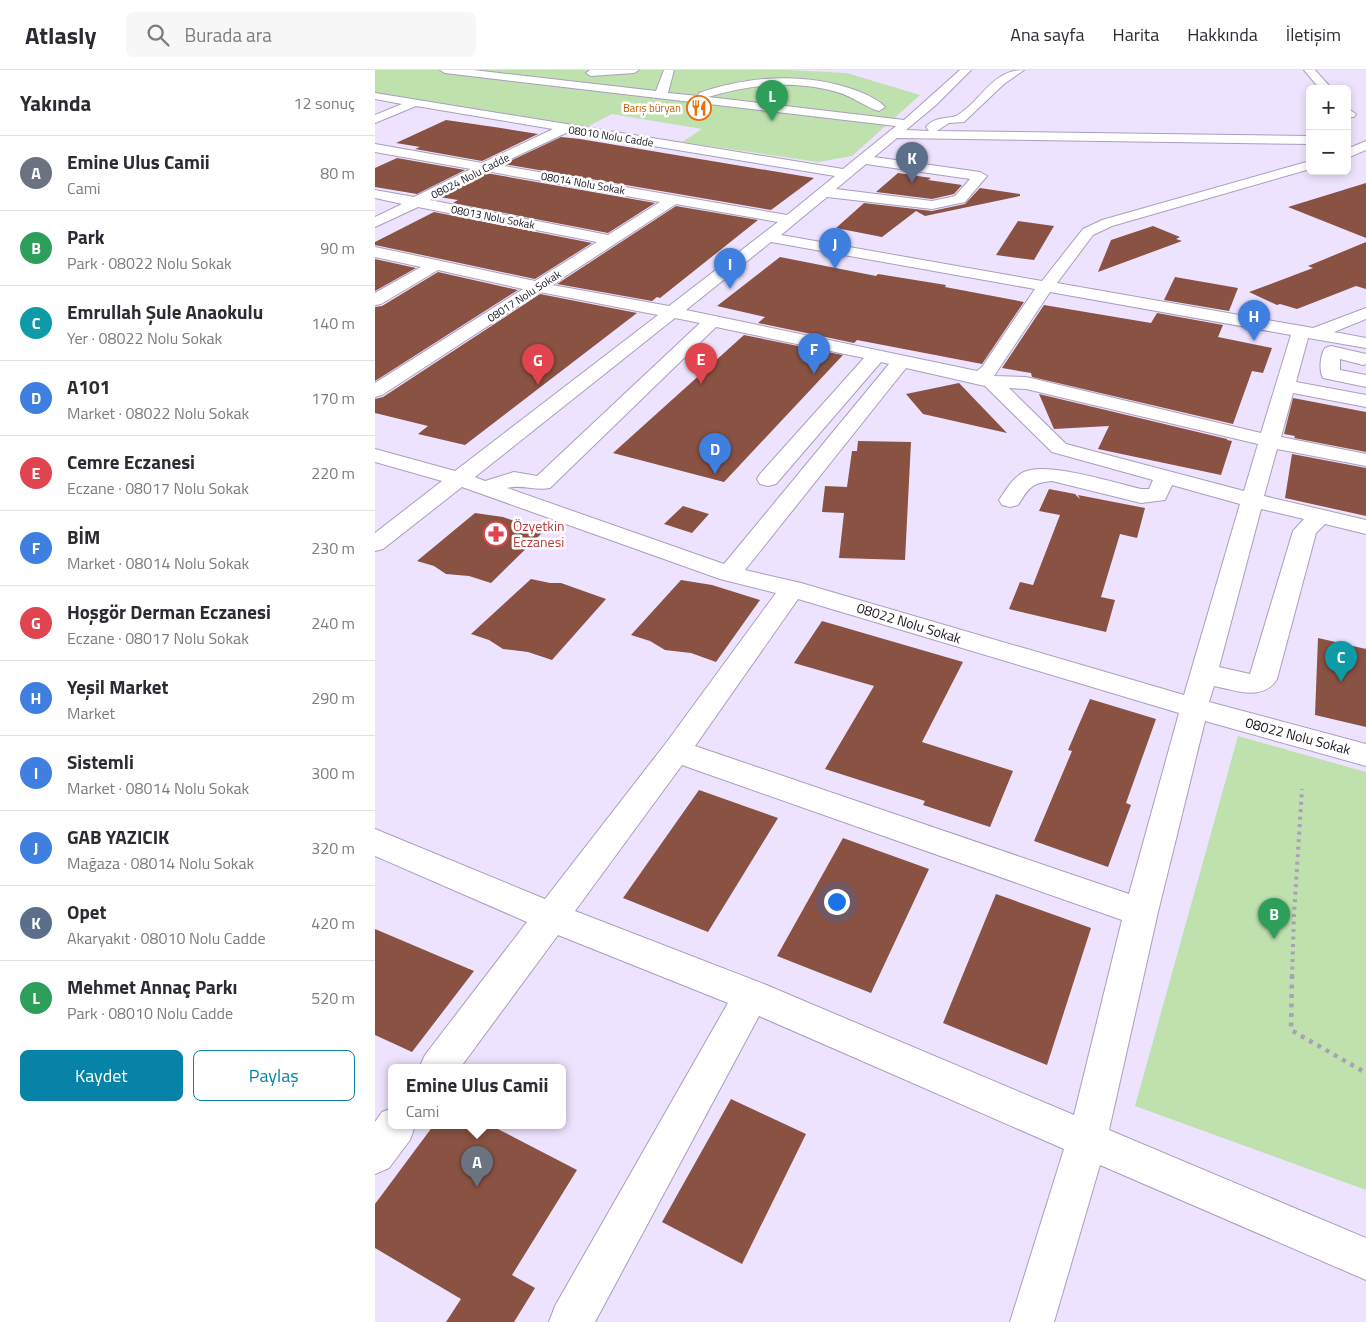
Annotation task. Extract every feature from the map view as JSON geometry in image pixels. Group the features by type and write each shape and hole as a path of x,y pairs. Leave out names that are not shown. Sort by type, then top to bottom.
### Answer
{"street":[{"path":"445,70 496,74 661,94 941,134 1306,140"},
{"path":"496,74 513,71 537,73 544,70"},
{"path":"577,72 595,74 634,70"},
{"path":"375,544 457,478 790,220 933,103 951,70"},
{"path":"945,82 966,70"},
{"path":"941,134 933,130 932,127 946,120 960,119 999,82 1019,70"},
{"path":"1309,70 1322,85"},
{"path":"945,82 979,71"},
{"path":"609,88 626,79 655,75 661,94"},
{"path":"694,99 711,92 757,82 784,82 846,90 879,106"},
{"path":"711,92 756,95"},
{"name":"08010 Nolu Cadde","path":"375,96 565,129 846,174"},
{"path":"829,99 863,97"},
{"path":"375,119 415,103"},
{"path":"933,103 971,124 1005,128 1306,133"},
{"name":"08024 Nolu Cadde","path":"375,223 486,166 565,129"},
{"path":"1351,149 1360,139"},
{"name":"08014 Nolu Sokak","path":"375,148 790,220"},
{"path":"863,160 980,176 995,185"},
{"path":"987,380 989,371 1046,286 1088,232 1107,223 1306,166"},
{"path":"960,199 980,176"},
{"path":"824,192 933,205 960,199 979,202"},
{"name":"08013 Nolu Sokak","path":"375,194 610,240"},
{"name":"08017 Nolu Sokak","path":"375,391 673,200"},
{"path":"767,237 1366,343"},
{"path":"375,252 538,287 713,320 987,380 1026,383 1270,441 1366,460"},
{"path":"375,300 435,265"},
{"path":"1032,1322 1087,1140 1141,912 1194,708 1286,386 1308,333 1366,313"},
{"path":"484,488 514,479 541,483 713,320"},
{"path":"1286,386 1359,400 1360,380 1330,374 1331,352 1366,360"},
{"path":"769,479 876,356"},
{"path":"729,574 901,362"},
{"path":"987,380 1059,448 1252,500 1366,527"},
{"name":"08022 Nolu Sokak","path":"375,455 457,478 729,574 793,589 1194,708 1366,754"},
{"path":"1010,500 1022,483 1032,476 1052,475 1141,496 1157,495 1165,477"},
{"path":"1203,674 1253,684 1263,680 1305,531 1321,516"},
{"path":"441,1064 676,751 793,589"},
{"path":"676,751 1141,912"},
{"path":"375,842 551,917 751,996 1366,1259"},
{"path":"571,1322 751,996"},
{"path":"375,1154 394,1129"}],"path":[{"path":"1302,789 1294,915 1291,1030 1366,1073"}],"green space":[{"path":"375,70 788,70 847,73 920,95 852,156 818,162 682,142 702,129 612,114 587,127 375,93"},
{"path":"1238,736 1366,772 1366,1190 1135,1106"}],"building":[{"path":"446,120 538,134 482,161 415,149 420,147 396,143"},
{"path":"561,137 814,178 771,210 504,164"},
{"path":"397,158 465,170 417,194 375,187 375,168"},
{"path":"486,173 655,203 608,233 453,203 458,200 439,197"},
{"path":"898,173 962,185 954,194 932,199 876,192"},
{"path":"1366,183 1366,238 1288,207"},
{"path":"980,188 1020,194 1020,196 925,216 916,211 882,237 836,228 864,203 932,211 965,204"},
{"path":"676,206 758,220 660,298 657,297 652,301 557,284"},
{"path":"434,212 592,243 535,279 375,245 375,242"},
{"path":"1018,221 1054,226 1034,260 996,255"},
{"path":"1153,226 1180,237 1176,239 1182,241 1098,272 1111,240"},
{"path":"1366,242 1366,289 1356,286 1297,309 1280,304 1277,305 1249,292 1313,268 1308,266"},
{"path":"780,257 876,276 878,274 946,285 945,287 1024,302 982,364 857,340 854,343 758,323 765,317 717,306"},
{"path":"375,259 416,268 375,291"},
{"path":"438,272 518,290 375,381 375,307 382,306"},
{"path":"1175,277 1238,288 1229,311 1164,300"},
{"path":"540,294 637,313 465,445 418,434 428,426 375,413 375,399 383,397"},
{"path":"1044,305 1151,323 1157,313 1223,325 1218,337 1272,348 1263,373 1252,371 1233,424 1032,377 1031,373 1002,368"},
{"path":"744,335 843,355 724,482 613,453"},
{"path":"959,383 1007,433 923,414 906,394"},
{"path":"1039,394 1232,441 1221,475 1098,449 1109,426 1054,429"},
{"path":"1293,398 1366,412 1366,452 1294,438 1295,436 1284,434"},
{"path":"858,441 911,442 905,560 839,558 844,513 822,512 825,486 847,487 852,451 857,451"},
{"path":"1292,454 1366,468 1366,516 1285,498"},
{"path":"1049,489 1075,494 1080,499 1078,495 1145,508 1137,538 1120,534 1101,597 1115,600 1106,632 1009,609 1020,582 1033,585 1060,515 1039,511"},
{"path":"683,506 709,514 692,533 664,524"},
{"path":"475,513 503,517 544,531 491,583 469,576 446,574 434,566 417,561"},
{"path":"531,579 561,583 606,599 552,660 528,652 503,649 489,640 471,634"},
{"path":"681,580 712,585 760,600 716,662 691,653 665,650 650,641 631,635"},
{"path":"822,621 963,662 922,742 1013,771 990,827 923,805 925,801 825,769 874,686 794,663"},
{"path":"1318,638 1366,649 1366,727 1315,715"},
{"path":"1090,699 1156,719 1126,803 1131,805 1108,867 1034,841 1072,751 1068,750"},
{"path":"699,790 778,818 708,932 623,898"},
{"path":"843,838 929,869 871,993 777,956"},
{"path":"996,894 1091,928 1047,1065 943,1023"},
{"path":"375,929 474,971 412,1052 375,1035"},
{"path":"731,1099 806,1134 742,1264 662,1222"},
{"path":"431,1129 498,1129 577,1170 512,1275 535,1288 514,1322 446,1322 461,1299 375,1248 375,1204"}],"place":[{"name":"Barış büryan","path":"699,108"},
{"name":"Mehmet Annaç Parkı","path":"772,121"},
{"name":"Opet","path":"912,183"},
{"name":"GAB YAZICIK","path":"835,269"},
{"name":"Sistemli","path":"730,289"},
{"name":"Yeşil Market","path":"1254,341"},
{"name":"BİM","path":"814,374"},
{"name":"Cemre Eczanesi","path":"701,384"},
{"name":"Hoşgör Derman Eczanesi","path":"538,385"},
{"name":"A101","path":"715,474"},
{"name":"Özyetkin Eczanesi","path":"496,534"},
{"name":"Emrullah Şule Anaokulu","path":"1341,682"},
{"name":"Park","path":"1274,939"},
{"name":"Emine Ulus Camii","path":"477,1187"}]}
